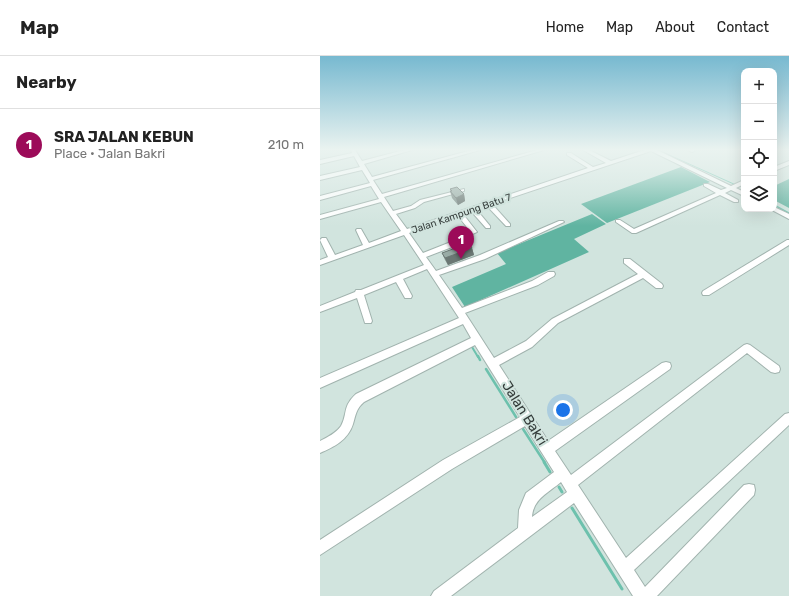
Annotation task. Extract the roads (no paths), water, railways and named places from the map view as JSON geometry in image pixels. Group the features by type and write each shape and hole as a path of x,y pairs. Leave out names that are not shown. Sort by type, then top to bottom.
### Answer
{"street":[{"name":"Jalan Bakri","path":"368,175 478,339 527,419 625,568 640,594"},
{"path":"320,198 391,175"},
{"path":"320,217 458,175"},
{"name":"Jalan Kampung Batu 7","path":"320,263 570,175"},
{"path":"705,175 741,193"},
{"path":"618,221 634,232 741,183"},
{"path":"706,185 736,200"},
{"path":"392,213 413,207 422,201 462,190"},
{"path":"488,203 508,225"},
{"path":"472,209 488,226"},
{"path":"777,210 789,216"},
{"path":"422,256 463,240 468,234 474,232 459,213"},
{"path":"320,309 359,292 398,278 431,270 449,270 561,222"},
{"path":"359,230 367,246"},
{"path":"324,240 333,259"},
{"path":"706,293 789,242"},
{"path":"627,261 659,286"},
{"path":"320,383 535,283 551,274"},
{"path":"493,363 529,344 555,321 644,274"},
{"path":"398,278 408,296"},
{"path":"359,292 368,321"},
{"path":"320,447 336,439 343,432 347,425 350,409 360,398 478,339"},
{"path":"439,596 525,532 569,483 747,348 775,369"},
{"path":"547,448 666,366"},
{"path":"625,568 789,418"},
{"path":"320,548 464,455 527,419"},
{"path":"525,532 526,510 531,498 569,483"},
{"path":"640,594 749,490"}],"waterway":[{"path":"714,175 736,185"},
{"path":"777,207 789,213"},
{"path":"472,347 478,357"},
{"path":"478,356 480,360"},
{"path":"486,369 516,417"},
{"path":"523,429 545,463"},
{"path":"544,462 550,472"},
{"path":"559,487 562,492"},
{"path":"572,508 622,589"}],"place":[{"name":"SRA JALAN KEBUN","path":"461,259"}]}
